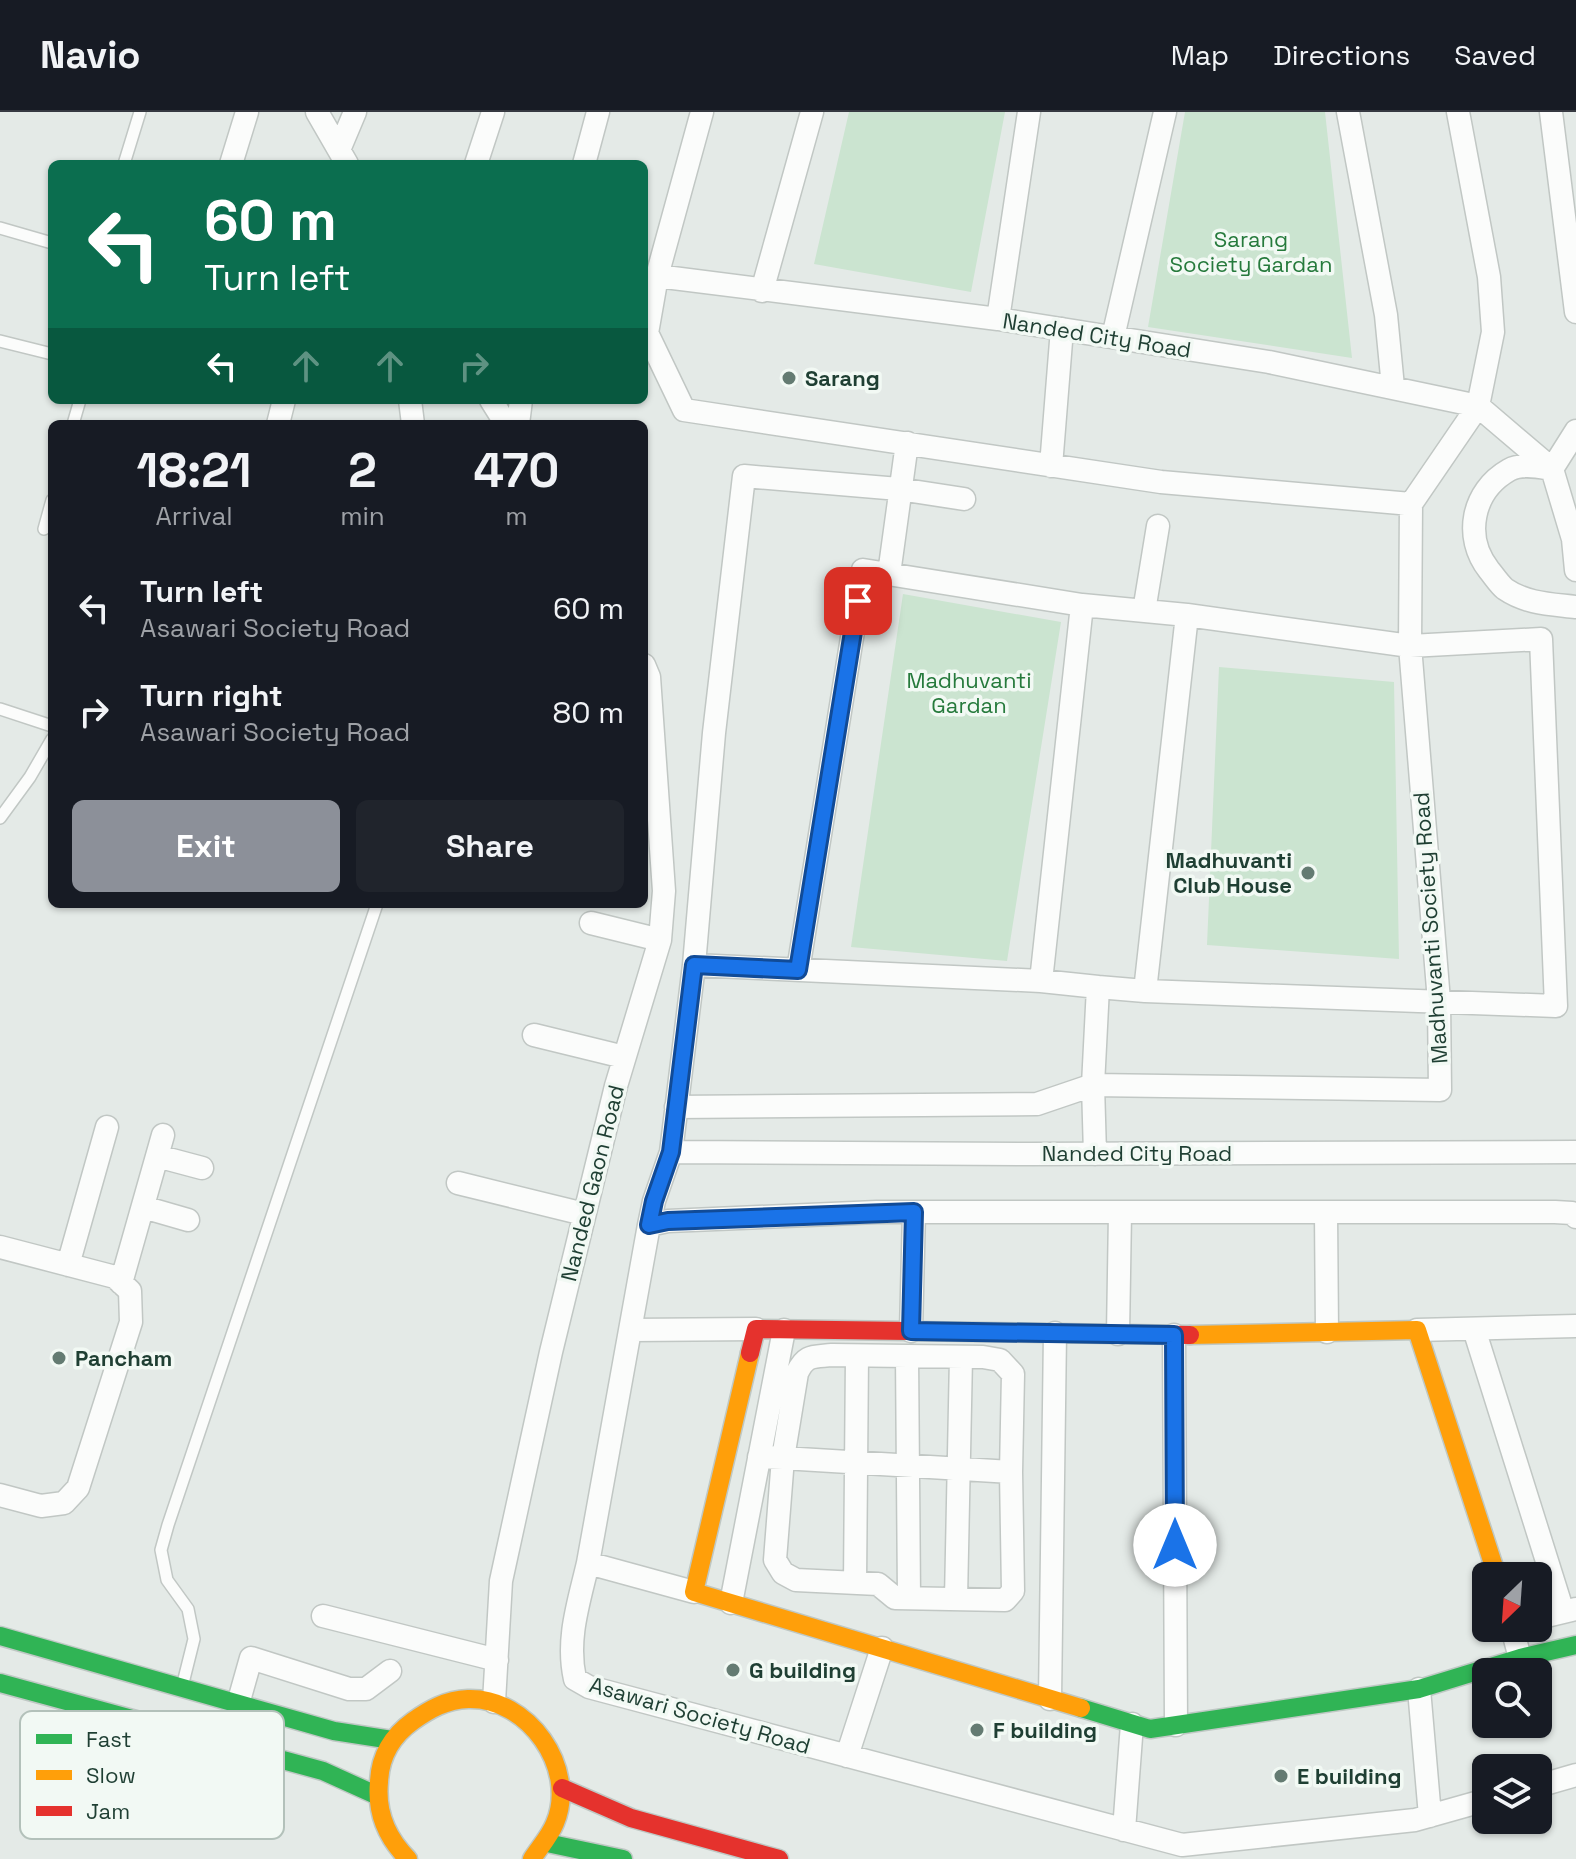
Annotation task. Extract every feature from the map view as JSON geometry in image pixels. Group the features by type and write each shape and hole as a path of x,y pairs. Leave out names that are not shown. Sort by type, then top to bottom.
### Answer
{"street":[{"path":"232,160 247,112"},
{"path":"317,112 343,157"},
{"path":"343,157 355,112"},
{"path":"477,160 493,112"},
{"path":"585,160 598,112"},
{"path":"648,327 657,276 702,112"},
{"path":"762,291 812,112"},
{"path":"998,319 1029,112"},
{"path":"1113,337 1165,112"},
{"path":"1348,112 1386,315 1393,387"},
{"path":"648,335 684,410 1161,482 1411,504 1478,406 1493,332 1489,277 1458,112"},
{"path":"1551,112 1576,312"},
{"name":"Nanded City Road","path":"657,276 998,319 1269,362 1393,387 1478,406 1552,469"},
{"path":"1051,466 1062,329"},
{"path":"1576,431 1552,469 1573,539 1576,570"},
{"path":"889,574 907,443"},
{"path":"1552,469 1532,466 1511,469 1499,479 1483,495 1475,511 1474,538 1481,559 1503,588 1531,602 1576,607"},
{"path":"798,970 863,570 1082,605 1187,615 1410,646 1541,639 1556,1006 1145,991 1041,981 798,970 694,965 714,733 744,476 899,489 964,499"},
{"name":"Madhuvanti Society Road","path":"1093,1085 1440,1090 1439,1001 1410,646 1411,504"},
{"path":"1144,611 1158,526"},
{"path":"1041,981 1082,605"},
{"path":"1145,991 1187,615"},
{"name":"Nanded Gaon Road","path":"494,1702 501,1581 584,1214 624,1057 660,940 664,891 648,675"},
{"path":"591,923 660,940"},
{"name":"Asawari Society Road","path":"694,965 671,1152 649,1225 588,1563 573,1627 571,1661 575,1679 589,1687 1182,1845 1415,1820 1472,1804"},
{"path":"1095,1154 1093,1085 1098,987"},
{"path":"534,1035 624,1057"},
{"path":"676,1107 1037,1104 1093,1085"},
{"path":"68,1265 107,1127"},
{"path":"121,1283 160,1145 202,1168"},
{"name":"Nanded City Road","path":"671,1152 1576,1152"},
{"path":"458,1183 584,1214"},
{"path":"143,1207 188,1220"},
{"path":"911,1331 914,1212"},
{"path":"649,1225 668,1221 914,1212 1555,1212 1572,1213 1576,1217"},
{"path":"1118,1334 1120,1213"},
{"path":"1326,1213 1327,1332"},
{"path":"0,1247 115,1277 130,1291 131,1322 78,1488 64,1503 41,1506 0,1495"},
{"path":"632,1330 1174,1335 1576,1326"},
{"path":"694,1592 756,1329"},
{"path":"1474,1329 1569,1610"},
{"path":"731,1603 784,1330"},
{"path":"1417,1330 1492,1562"},
{"path":"1050,1699 1055,1333"},
{"path":"1174,1335 1176,1725"},
{"path":"855,1583 857,1356"},
{"path":"907,1356 909,1598"},
{"path":"907,1356 1000,1360 1013,1374 1013,1591 1005,1600 895,1598 878,1584 796,1580 783,1573 775,1560 783,1458 797,1373 803,1361 812,1357 907,1356"},
{"path":"956,1599 961,1357"},
{"path":"759,1457 1011,1472"},
{"path":"588,1563 1150,1729 1419,1689 1472,1673"},
{"path":"323,1616 497,1660"},
{"path":"0,1636 263,1711"},
{"path":"1516,1642 1520,1658 1576,1645"},
{"path":"847,1756 882,1648"},
{"path":"238,1704 251,1658 349,1689 366,1689 390,1671"},
{"path":"0,1683 103,1711"},
{"path":"1419,1689 1430,1816"},
{"path":"405,1858 382,1824 376,1795 380,1766 392,1740 412,1719 437,1705 465,1699 494,1702 521,1714 542,1734 556,1760 562,1788 559,1817 547,1843 532,1859"},
{"path":"284,1717 334,1731 392,1740"},
{"path":"1124,1830 1132,1724"},
{"path":"284,1760 323,1771 376,1795"},
{"path":"1552,1782 1576,1775"},
{"path":"562,1788 631,1818 779,1859"},
{"path":"547,1843 623,1859"}],"lane":[{"path":"125,160 140,112"},
{"path":"0,228 48,242"},
{"path":"0,341 48,353"},
{"path":"44,529 48,514"},
{"path":"0,709 48,725"},
{"path":"0,818 48,746"},
{"path":"182,1688 194,1639 188,1609 167,1580 161,1550 376,908"}],"green space":[{"path":"849,112 1005,112 971,292 814,264"},
{"name":"Sarang Society Gardan","path":"1185,112 1325,112 1352,358 1148,327"},
{"name":"Madhuvanti Gardan","path":"903,594 1061,622 1007,961 851,947"},
{"path":"1219,667 1394,682 1399,959 1207,945"}],"traffic: fast":[{"path":"0,1636 264,1711"},
{"path":"1081,1708 1150,1729 1419,1689 1520,1658 1576,1645"},
{"path":"0,1683 103,1711"},
{"path":"284,1717 334,1731 392,1740"},
{"path":"284,1760 323,1771 376,1795"},
{"path":"547,1843 623,1859"}],"traffic: slow":[{"path":"1190,1335 1417,1330 1492,1562"},
{"path":"750,1353 694,1592 1081,1708"},
{"path":"408,1859 394,1842 381,1814 379,1782 385,1756 399,1733 419,1717 445,1703 468,1699 490,1701 510,1710 528,1723 543,1740 553,1759 560,1780 560,1802 553,1828 532,1859"}],"traffic: jam":[{"path":"750,1353 756,1329 1190,1335"},
{"path":"562,1788 631,1818 779,1859"}],"place":[{"name":"Sarang","path":"789,378"},
{"name":"Madhuvanti Club House","path":"1308,873"},
{"name":"Pancham","path":"59,1358"},
{"name":"G building","path":"733,1670"},
{"name":"F building","path":"977,1730"},
{"name":"E building","path":"1281,1776"}],"route":[{"path":"858,601 798,970 694,965 671,1152 649,1225 668,1221 914,1212 911,1331 1174,1335 1175,1545"}]}
